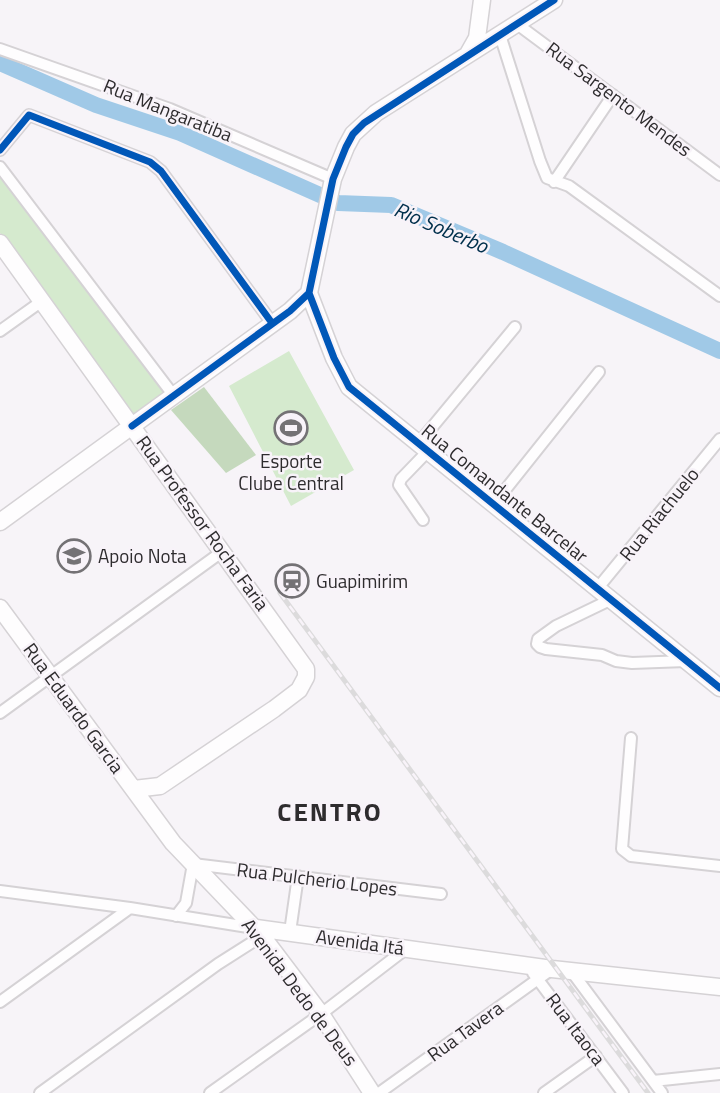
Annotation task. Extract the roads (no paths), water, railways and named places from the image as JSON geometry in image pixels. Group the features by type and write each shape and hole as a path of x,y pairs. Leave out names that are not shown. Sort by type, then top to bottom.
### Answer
{"main road":[{"path":"482,0 488,39"},
{"path":"0,522 174,396 309,293 331,185 353,134 363,123 488,39 554,0"},
{"name":"Rua Professor Rocha Faria","path":"0,243 306,669 303,684 290,698 160,786"},
{"name":"Rua Comandante Barcelar","path":"309,293 334,358 349,387 719,685"},
{"name":"Rua Eduardo Garcia","path":"0,608 147,808"},
{"path":"134,789 160,786"},
{"path":"147,808 160,786"},
{"name":"Avenida Dedo de Deus","path":"147,808 173,843 259,932 321,1014 372,1093"},
{"name":"Avenida Itá","path":"259,932 290,932 527,966 720,987"}],"street":[{"name":"Rua Sargento Mendes","path":"517,23 720,175"},
{"path":"488,39 547,178 569,186 720,296"},
{"name":"Rua Mangaratiba","path":"0,49 170,109 331,185"},
{"path":"554,182 613,95"},
{"path":"0,150 29,115 150,162 161,171 272,323"},
{"path":"0,167 174,396"},
{"path":"0,331 42,301"},
{"path":"423,520 399,485 401,479 515,327"},
{"path":"493,505 599,372"},
{"name":"Rua Riachuelo","path":"597,589 720,439"},
{"path":"0,713 223,551"},
{"path":"612,599 556,626 538,639 537,644 546,649 602,655 616,661 632,663 686,661"},
{"path":"631,738 621,849 631,856 720,866"},
{"path":"176,916 186,903 192,864"},
{"name":"Rua Pulcherio Lopes","path":"192,864 441,894"},
{"path":"290,932 298,876"},
{"name":"Avenida Itá","path":"0,891 130,908 259,932"},
{"path":"186,903 194,919"},
{"path":"0,1002 130,908"},
{"path":"237,926 247,935 242,947"},
{"path":"40,1093 259,932"},
{"path":"210,1093 321,1014 407,948"},
{"name":"Rua Itaoca","path":"527,966 624,1093"},
{"name":"Rua Tavera","path":"379,1093 552,969"},
{"path":"572,971 662,1093"},
{"path":"544,1093 596,1056"},
{"path":"653,1081 720,1074"}],"waterway":[{"name":"Rio Soberbo","path":"0,63 96,105 180,133 338,203 391,205 503,252 720,351"}],"railway":[{"path":"280,593 648,1093"}],"place":[{"name":"Esporte Clube Central","path":"291,428"},
{"name":"Apoio Nota","path":"74,556"},
{"name":"Guapimirim","path":"292,581"}],"district":[{"name":"CENTRO","path":"330,812"}]}
